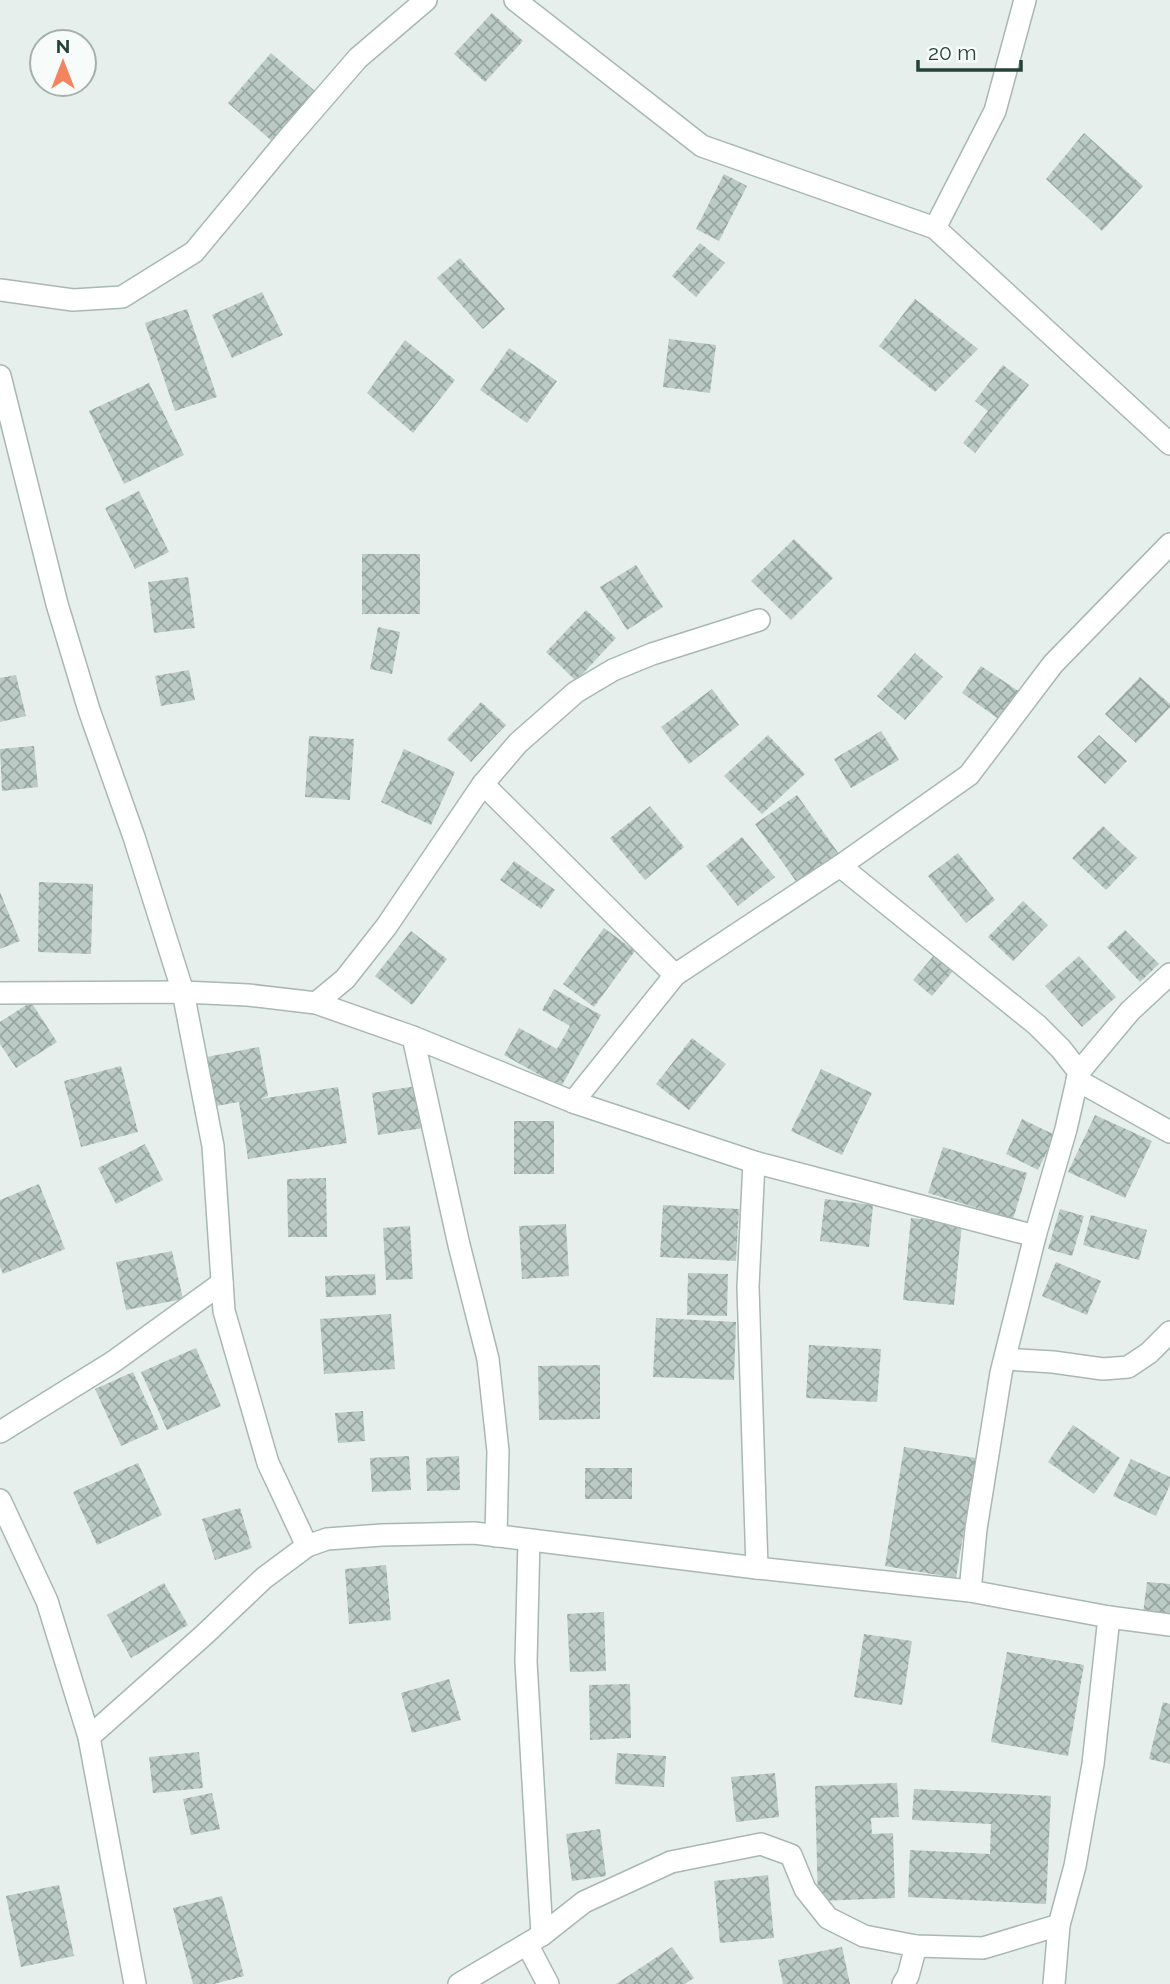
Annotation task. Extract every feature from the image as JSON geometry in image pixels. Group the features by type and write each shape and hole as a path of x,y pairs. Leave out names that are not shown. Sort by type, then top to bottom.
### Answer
{"street":[{"path":"0,290 73,300 122,297 194,252 358,58 425,0"},
{"path":"515,0 702,146 935,228 1170,444"},
{"path":"935,228 995,111 1025,0"},
{"path":"0,376 57,604 89,710 134,837 183,992 213,1146 224,1311 268,1463 307,1546"},
{"path":"573,1102 675,975 840,866 969,775 1053,664 1170,544"},
{"path":"316,1003 345,979 386,927 483,784 518,743 576,692 613,670 652,654 759,620"},
{"path":"483,784 675,975"},
{"path":"840,866 1037,1025 1061,1049 1078,1076 1170,1132"},
{"path":"970,1591 976,1529 1001,1373 1078,1076 1130,1012 1170,974"},
{"path":"0,993 183,992 248,995 316,1003 413,1037 573,1102 754,1162 1035,1236"},
{"path":"413,1037 459,1245 488,1359 498,1451 496,1536"},
{"path":"754,1162 748,1287 757,1568"},
{"path":"0,1432 113,1362 222,1283"},
{"path":"1005,1359 1102,1369 1128,1367 1149,1353 1170,1332"},
{"path":"0,1500 47,1601 89,1737 135,1984"},
{"path":"89,1737 264,1578 307,1546 327,1539 474,1533 970,1591 1109,1618 1170,1625"},
{"path":"528,1540 526,1662 534,1939 548,1984"},
{"path":"1054,1984 1059,1925 1075,1866 1093,1764 1109,1618"},
{"path":"458,1984 534,1939 583,1902 671,1862 761,1844 792,1855 805,1889 828,1918 864,1936 916,1946 983,1948 1059,1925"},
{"path":"903,1984 908,1976 916,1946"}],"building":[{"path":"492,13 523,41 485,82 454,54"},
{"path":"271,53 315,91 272,141 228,103"},
{"path":"1084,133 1143,186 1102,231 1046,179"},
{"path":"724,174 747,186 719,241 696,229"},
{"path":"700,243 725,263 696,297 672,276"},
{"path":"460,258 505,309 483,329 437,278"},
{"path":"262,292 283,335 232,358 212,315"},
{"path":"915,299 978,349 935,392 879,346"},
{"path":"187,309 217,397 175,411 145,323"},
{"path":"669,339 716,345 710,393 663,387"},
{"path":"405,340 455,380 413,433 367,393"},
{"path":"509,348 557,381 527,423 480,390"},
{"path":"1003,365 1029,385 975,453 963,443 988,411 975,401"},
{"path":"149,383 184,455 124,484 89,411"},
{"path":"139,491 169,552 135,569 105,508"},
{"path":"794,539 833,578 791,620 751,581"},
{"path":"362,554 420,554 420,614 362,614"},
{"path":"636,565 663,607 627,630 600,587"},
{"path":"188,577 195,628 154,633 148,582"},
{"path":"586,610 616,638 576,681 546,652"},
{"path":"378,627 400,632 392,674 370,669"},
{"path":"915,653 943,677 905,720 877,696"},
{"path":"981,666 1023,694 1003,722 962,693"},
{"path":"189,670 195,700 161,706 155,676"},
{"path":"16,675 26,716 0,722 0,678"},
{"path":"1140,677 1170,704 1170,707 1136,743 1105,714"},
{"path":"712,689 739,725 689,764 661,727"},
{"path":"481,702 506,725 471,762 447,739"},
{"path":"881,731 899,760 851,788 834,759"},
{"path":"768,735 805,774 762,814 724,776"},
{"path":"1099,735 1127,761 1105,784 1077,757"},
{"path":"309,736 354,739 350,800 305,797"},
{"path":"34,746 38,787 2,791 0,749"},
{"path":"404,749 455,772 431,825 381,802"},
{"path":"797,795 839,854 798,884 755,824"},
{"path":"650,806 684,847 645,880 610,838"},
{"path":"1103,826 1137,858 1106,890 1072,858"},
{"path":"742,837 775,877 738,906 706,866"},
{"path":"958,853 995,900 966,923 928,876"},
{"path":"514,861 555,890 541,909 500,880"},
{"path":"39,882 93,884 91,954 38,952"},
{"path":"0,892 20,941 0,949"},
{"path":"1023,901 1048,925 1013,961 988,937"},
{"path":"604,928 635,951 594,1007 563,984"},
{"path":"1125,930 1159,964 1140,982 1107,947"},
{"path":"411,931 447,959 412,1005 375,976"},
{"path":"935,954 954,970 932,996 913,980"},
{"path":"1079,956 1116,997 1082,1027 1045,986"},
{"path":"554,989 601,1015 561,1087 504,1055 519,1028 557,1049 570,1026 542,1010"},
{"path":"31,1002 57,1042 16,1068 0,1044 0,1022"},
{"path":"692,1038 726,1064 689,1110 656,1084"},
{"path":"259,1047 268,1096 260,1099 338,1087 347,1143 248,1159 239,1102 216,1106 207,1057"},
{"path":"121,1066 138,1132 81,1147 64,1081"},
{"path":"821,1069 872,1093 842,1155 791,1131"},
{"path":"423,1085 430,1127 378,1135 372,1093"},
{"path":"1095,1115 1152,1141 1125,1198 1068,1172"},
{"path":"1022,1119 1055,1135 1038,1170 1006,1154"},
{"path":"514,1121 554,1121 554,1174 514,1174"},
{"path":"145,1144 163,1180 116,1204 98,1168"},
{"path":"943,1147 1027,1173 1013,1219 928,1193"},
{"path":"326,1178 327,1237 288,1237 287,1179"},
{"path":"39,1184 65,1249 3,1274 0,1267 0,1200"},
{"path":"825,1199 873,1205 869,1247 820,1241"},
{"path":"663,1205 739,1209 736,1261 660,1257"},
{"path":"1060,1209 1084,1216 1072,1256 1048,1249"},
{"path":"1091,1215 1147,1230 1139,1260 1083,1245"},
{"path":"911,1218 962,1223 954,1305 903,1300"},
{"path":"566,1224 569,1276 522,1279 519,1226"},
{"path":"410,1226 413,1279 386,1280 383,1228"},
{"path":"172,1251 183,1299 126,1310 116,1262"},
{"path":"1056,1262 1101,1281 1087,1315 1042,1296"},
{"path":"688,1273 728,1274 727,1316 687,1315"},
{"path":"375,1274 376,1295 326,1297 325,1276"},
{"path":"391,1314 395,1369 324,1374 320,1319"},
{"path":"656,1318 736,1322 734,1380 653,1377"},
{"path":"809,1345 881,1349 877,1402 806,1398"},
{"path":"196,1348 221,1406 167,1430 141,1372"},
{"path":"600,1365 600,1419 539,1420 538,1366"},
{"path":"133,1372 159,1429 121,1446 95,1389"},
{"path":"363,1411 365,1441 338,1443 335,1413"},
{"path":"1073,1425 1120,1458 1094,1494 1048,1462"},
{"path":"904,1447 976,1458 956,1578 885,1566"},
{"path":"409,1456 411,1490 372,1492 370,1458"},
{"path":"459,1456 460,1490 427,1491 426,1458"},
{"path":"1131,1459 1170,1477 1170,1485 1156,1516 1113,1496"},
{"path":"138,1463 162,1515 97,1545 73,1492"},
{"path":"585,1468 632,1468 632,1499 585,1499"},
{"path":"240,1508 252,1548 215,1560 202,1519"},
{"path":"386,1565 391,1620 349,1624 345,1569"},
{"path":"1147,1582 1170,1584 1170,1617 1143,1614"},
{"path":"164,1583 188,1625 131,1658 107,1615"},
{"path":"604,1612 606,1671 570,1672 567,1614"},
{"path":"864,1634 912,1641 902,1705 854,1697"},
{"path":"1007,1652 1084,1665 1068,1756 991,1742"},
{"path":"449,1679 461,1720 412,1733 401,1693"},
{"path":"630,1684 631,1738 590,1740 589,1685"},
{"path":"1163,1702 1170,1704 1170,1764 1149,1759"},
{"path":"199,1752 203,1788 153,1793 149,1757"},
{"path":"617,1753 666,1756 664,1787 615,1784"},
{"path":"775,1773 779,1817 736,1822 731,1777"},
{"path":"897,1783 899,1817 871,1818 872,1834 893,1833 895,1898 818,1901 815,1786"},
{"path":"914,1789 1051,1796 1046,1904 908,1897 910,1850 990,1854 991,1824 912,1820"},
{"path":"212,1793 220,1829 191,1835 183,1799"},
{"path":"600,1829 606,1876 572,1881 566,1834"},
{"path":"768,1875 774,1938 720,1943 714,1881"},
{"path":"59,1885 74,1956 21,1967 6,1896"},
{"path":"222,1896 244,1976 214,1984 193,1984 173,1908"},
{"path":"672,1947 694,1978 685,1984 616,1984"},
{"path":"842,1947 850,1984 783,1984 778,1960"}]}
